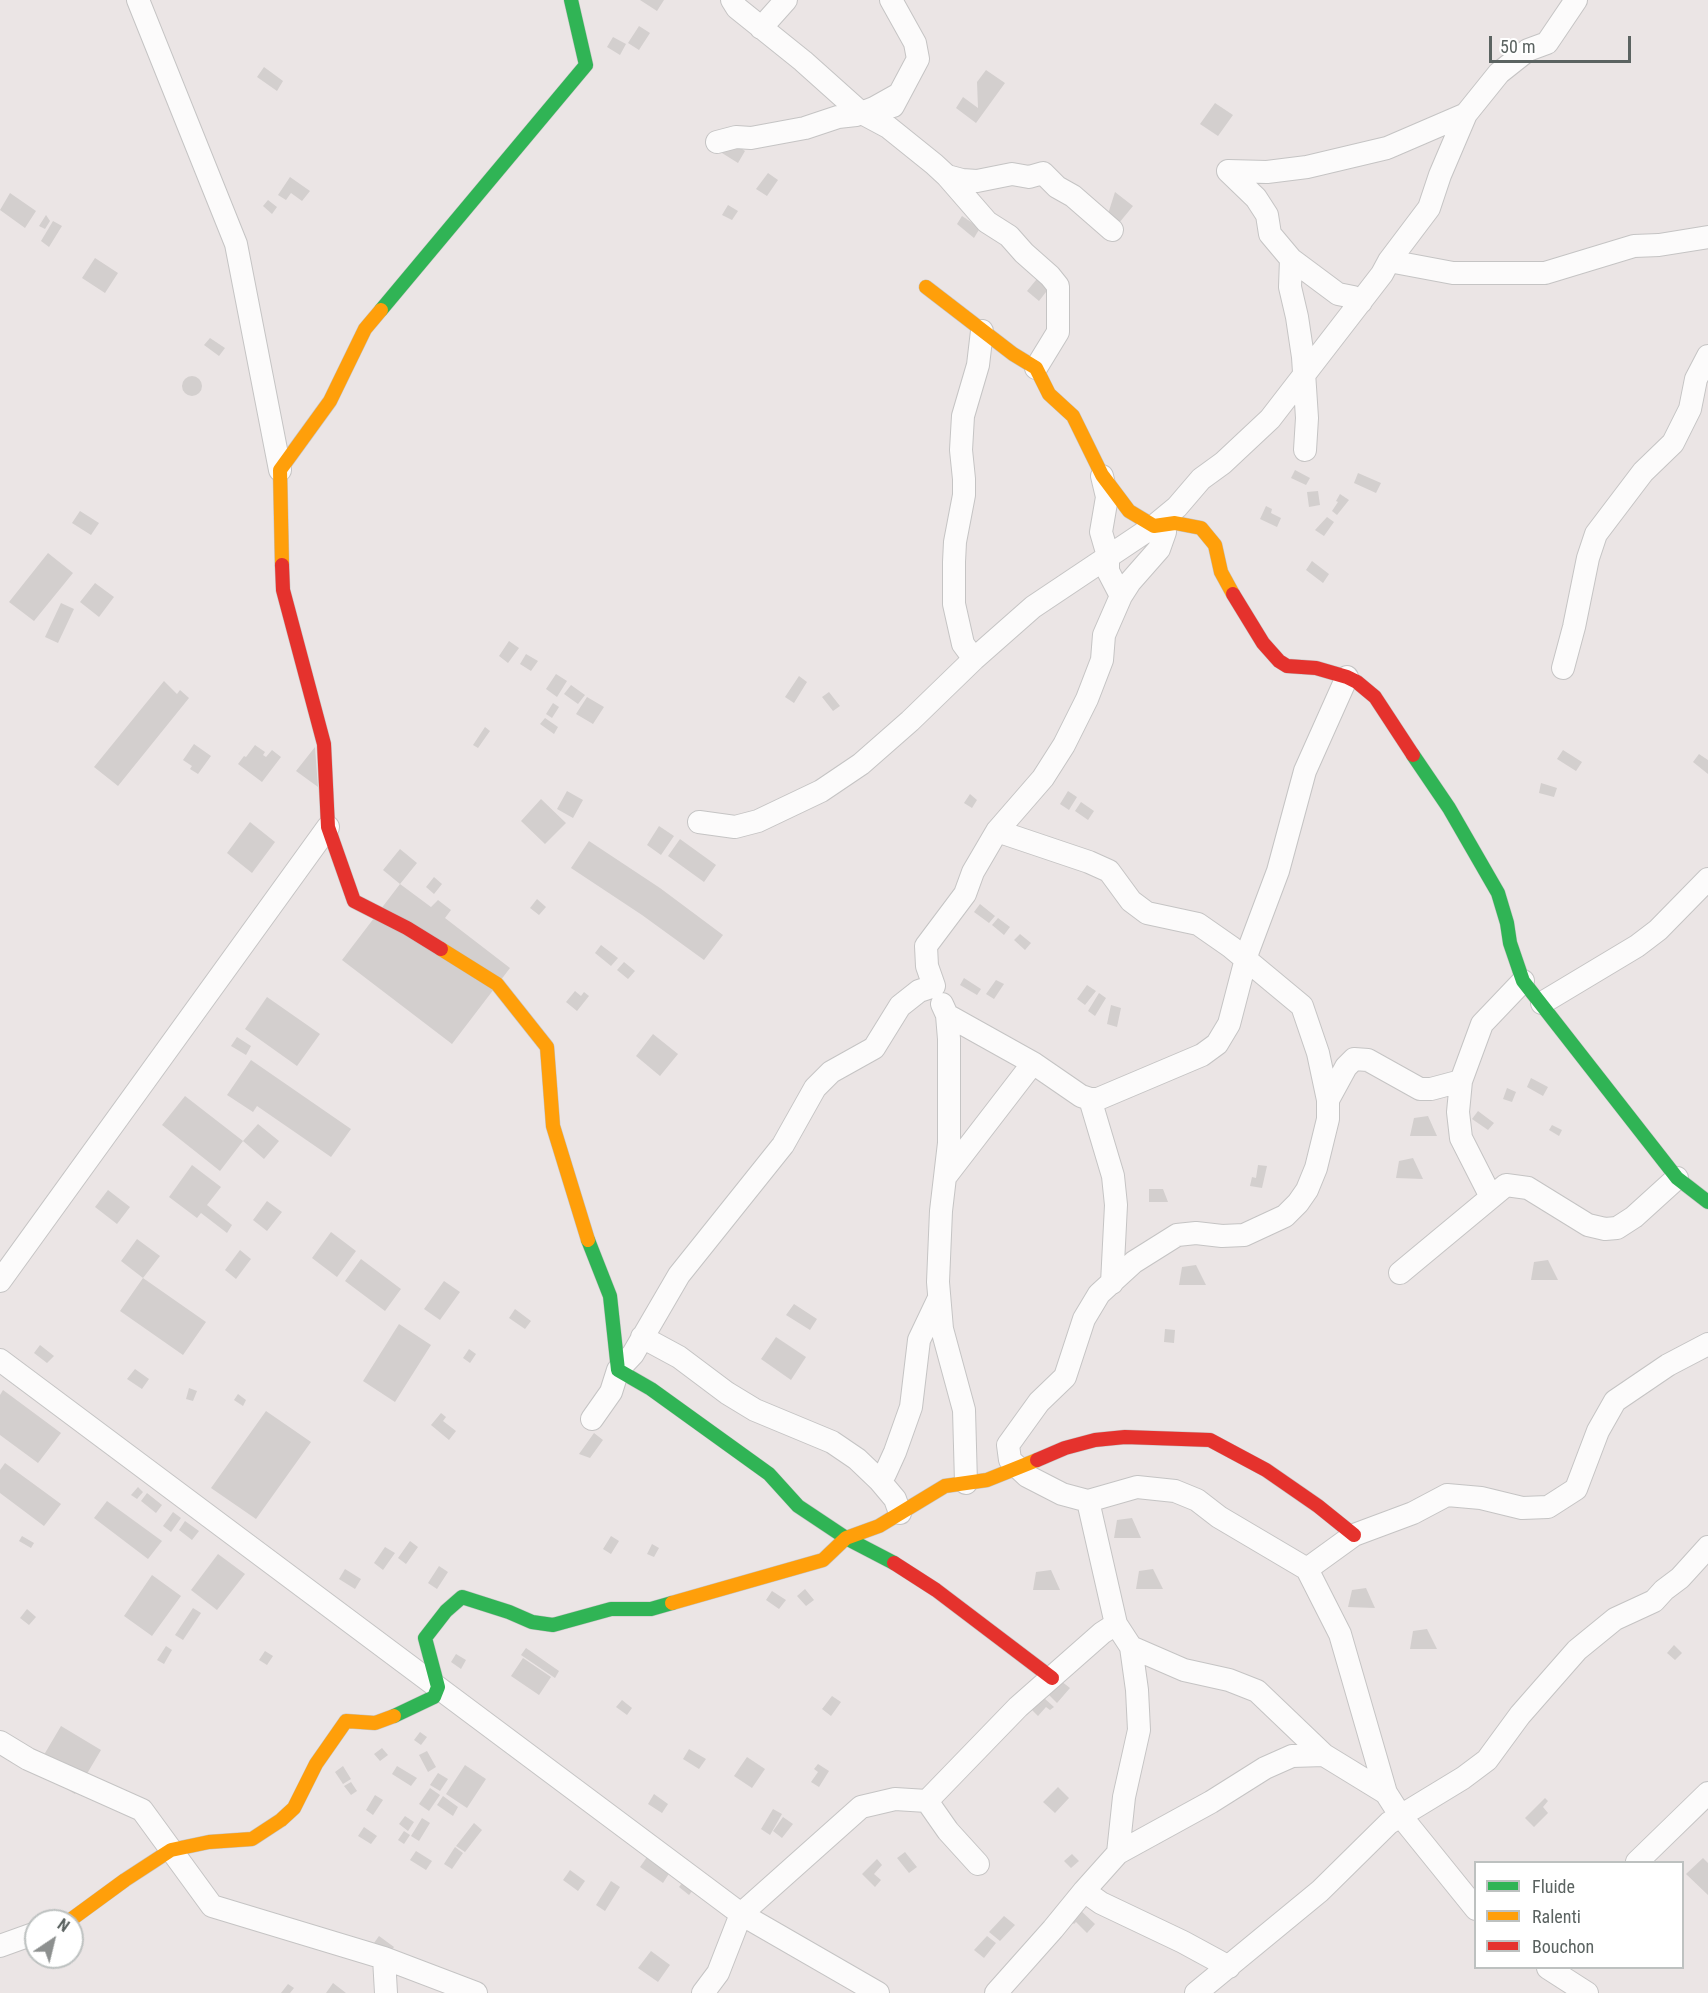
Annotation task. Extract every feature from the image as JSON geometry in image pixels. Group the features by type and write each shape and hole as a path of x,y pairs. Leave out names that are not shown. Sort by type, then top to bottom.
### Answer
{"street":[{"path":"138,0 236,244 280,470 283,590 324,744 328,827 354,901 407,928 497,984 547,1047 553,1126 584,1229 610,1296 618,1370 611,1392 592,1419"},
{"path":"280,470 330,401 366,330 586,65 571,0"},
{"path":"732,0 737,8 827,81 860,112 888,127 947,176 987,222 1009,236 1024,254 1050,276 1058,286 1058,332 1036,368"},
{"path":"761,28 786,0"},
{"path":"888,127 887,120 918,59 915,43 891,0"},
{"path":"699,822 735,827 758,821 821,791 861,764 1033,607 1154,526 1182,502 1202,479 1250,439 1270,419 1304,376 1429,208 1440,175 1466,114 1499,73 1528,50 1547,43 1576,0"},
{"path":"717,142 736,137 751,138 786,133 874,108 899,94"},
{"path":"1361,302 1353,297 1338,294 1291,259 1270,234 1267,215 1256,198 1228,171 1267,172 1307,167 1387,148 1466,114"},
{"path":"947,176 977,181 1012,174 1029,177 1043,173 1057,187 1073,196 1112,230"},
{"path":"1389,261 1453,273 1545,273 1634,246 1659,246 1708,237"},
{"path":"1291,259 1290,287 1302,344 1307,418 1305,450"},
{"path":"926,287 981,331 1036,368 1049,394 1072,416 1101,475 1107,497 1101,532 1108,556 1108,571 1120,596"},
{"path":"974,659 963,644 954,604 954,562 955,542 964,495 961,450 963,416 981,356 981,331"},
{"path":"1563,668 1588,558 1596,534 1643,472 1673,443 1690,409 1696,379 1708,356"},
{"path":"966,1483 964,1410 942,1329 938,1282 941,1211 950,1143 949,1039 947,1015 927,966 926,946 965,894 973,872 997,831 1043,778 1064,746 1102,660 1104,635 1120,596 1159,549 1165,532 1129,511 1101,475"},
{"path":"1154,526 1175,523 1201,528 1215,545 1221,572 1236,599 1263,643 1279,661 1287,666 1316,668 1347,677 1375,697 1449,808 1498,893 1510,943 1523,981 1677,1178 1708,1202"},
{"path":"947,1015 1033,1063 1090,1099 1098,1099 1202,1055 1217,1044 1229,1024 1262,910 1278,871 1305,771 1347,677"},
{"path":"0,1281 328,827"},
{"path":"997,831 1089,862 1109,872 1131,901 1147,913 1198,924 1231,947 1302,1006 1318,1053 1328,1100 1328,1119 1316,1168 1307,1190 1298,1203 1285,1216 1244,1235 1222,1236 1196,1233 1177,1235 1134,1262 1099,1294 1084,1319 1065,1377 1039,1402 1008,1445 1010,1460 1035,1481 1062,1494 1088,1501 1137,1487 1175,1491 1197,1500 1219,1517 1307,1569 1340,1634 1386,1793 1474,1906"},
{"path":"1542,1003 1637,946 1658,930 1708,879"},
{"path":"1491,1197 1461,1138 1458,1112 1461,1081 1482,1024 1523,981"},
{"path":"618,1370 633,1354 679,1275 783,1145 815,1088 831,1072 874,1048 896,1011 919,991 934,986"},
{"path":"1328,1100 1346,1067 1354,1059 1368,1059 1420,1089 1431,1089 1461,1081"},
{"path":"946,1178 1033,1063"},
{"path":"1090,1099 1113,1176 1116,1205 1112,1283"},
{"path":"1400,1273 1506,1185 1528,1188 1588,1225 1605,1229 1617,1228 1634,1217 1677,1178"},
{"path":"879,1480 885,1474 895,1452 911,1407 919,1340 939,1298"},
{"path":"642,1337 679,1357 727,1393 755,1410 832,1442 856,1459 879,1480 895,1499 900,1513"},
{"path":"1307,1569 1354,1535 1413,1513 1447,1495 1481,1498 1522,1508 1548,1507 1576,1489 1598,1431 1616,1401 1668,1365 1708,1344"},
{"path":"0,1360 741,1914 878,1993"},
{"path":"618,1370 651,1389 769,1474 798,1506 846,1538 894,1563 936,1590 1052,1678"},
{"path":"84,1910 171,1850 209,1842 252,1839 281,1820 294,1808 316,1764 346,1721 375,1723 401,1714 434,1697 438,1687 425,1638 446,1611 462,1597 532,1622 553,1625 612,1609 651,1609 823,1560 846,1538 879,1527 945,1486 987,1480 1065,1448 1095,1440 1146,1436 1210,1440 1266,1470 1318,1506 1354,1535"},
{"path":"1088,1501 1116,1624 1131,1647 1137,1690 1139,1730 1124,1797 1118,1853"},
{"path":"1196,1993 1320,1891 1374,1837 1401,1815 1463,1778 1487,1760 1520,1715 1577,1650 1615,1619 1654,1601 1680,1578 1708,1547"},
{"path":"703,1993 718,1973 741,1914 861,1807 895,1799 927,1801 1018,1707 1116,1624"},
{"path":"1131,1647 1184,1670 1229,1680 1257,1691 1324,1755 1386,1793"},
{"path":"0,1742 28,1759 142,1810 212,1906 384,1958 476,1993"},
{"path":"996,1993 1118,1853 1211,1802 1265,1768 1292,1756 1324,1755"},
{"path":"1639,1861 1708,1793"},
{"path":"927,1801 948,1831 978,1864"},
{"path":"1084,1891 1101,1903 1229,1967"},
{"path":"0,1946 24,1937"},
{"path":"384,1958 386,1993"},
{"path":"1550,1969 1587,1993"}],"building":[{"path":"640,0 664,0 657,11"},
{"path":"639,26 650,33 639,50 628,43"},
{"path":"613,37 626,44 620,55 607,47"},
{"path":"264,67 283,81 277,91 257,77"},
{"path":"986,70 1005,83 976,123 956,108 963,97 978,108 977,82"},
{"path":"1215,103 1233,115 1218,136 1200,124"},
{"path":"729,140 745,151 738,163 722,153"},
{"path":"768,173 778,180 767,196 756,189"},
{"path":"290,177 310,191 302,201 291,193 286,200 278,195"},
{"path":"1115,192 1133,206 1119,223 1108,214"},
{"path":"10,193 36,211 25,228 0,210"},
{"path":"268,200 277,207 272,214 263,206"},
{"path":"728,205 738,211 732,220 722,215"},
{"path":"46,215 50,221 45,229 39,226"},
{"path":"962,216 980,228 974,238 957,224"},
{"path":"53,221 62,226 49,247 41,241"},
{"path":"95,258 118,273 105,293 82,278"},
{"path":"1041,274 1053,283 1039,301 1027,291"},
{"path":"210,338 225,348 219,356 204,345"},
{"path":"192,376 199,379 202,386 199,393 192,396 185,393 182,386 185,379"},
{"path":"1295,470 1310,478 1306,485 1291,478"},
{"path":"1358,473 1381,483 1376,493 1354,483"},
{"path":"1318,491 1320,505 1309,507 1307,492"},
{"path":"1340,494 1349,500 1337,515 1332,511"},
{"path":"1266,506 1272,509 1271,513 1281,518 1277,527 1260,519"},
{"path":"80,511 99,523 91,535 72,523"},
{"path":"1327,517 1334,522 1324,536 1315,530"},
{"path":"48,553 73,573 34,621 9,602"},
{"path":"1312,561 1329,574 1323,583 1306,570"},
{"path":"95,583 114,597 99,617 80,602"},
{"path":"61,603 74,609 58,643 45,637"},
{"path":"509,641 519,648 508,663 499,656"},
{"path":"526,654 538,661 531,671 520,664"},
{"path":"556,674 567,681 557,697 546,689"},
{"path":"799,676 807,682 794,703 785,697"},
{"path":"164,681 177,694 180,690 189,698 118,786 94,767"},
{"path":"571,685 585,695 578,704 564,694"},
{"path":"829,692 840,706 833,711 822,697"},
{"path":"587,697 604,707 593,724 576,714"},
{"path":"553,703 559,707 552,718 546,714"},
{"path":"545,718 558,727 554,734 540,724"},
{"path":"485,727 490,731 478,748 473,745"},
{"path":"194,744 211,756 198,774 190,769 192,766 183,760"},
{"path":"255,745 265,752 263,755 266,757 272,750 281,757 262,782 238,764"},
{"path":"315,747 318,787 296,771"},
{"path":"1563,750 1582,762 1576,771 1557,759"},
{"path":"1699,754 1708,760 1708,774 1693,762"},
{"path":"1541,783 1557,788 1554,797 1539,793"},
{"path":"567,791 583,800 573,818 557,809"},
{"path":"1068,791 1077,797 1069,810 1060,804"},
{"path":"970,794 977,800 972,808 964,803"},
{"path":"541,799 566,823 545,844 521,821"},
{"path":"1081,802 1094,811 1088,820 1075,811"},
{"path":"250,822 275,842 252,873 227,853"},
{"path":"659,826 674,836 661,855 647,845"},
{"path":"680,839 716,865 704,882 668,856"},
{"path":"589,841 660,888 723,935 704,960 571,868"},
{"path":"400,849 417,863 400,884 383,870"},
{"path":"434,877 442,884 434,894 426,887"},
{"path":"400,884 431,907 438,900 451,910 445,918 510,968 452,1044 342,960"},
{"path":"537,899 546,907 539,915 530,908"},
{"path":"980,904 995,916 989,923 974,912"},
{"path":"998,918 1010,927 1004,935 992,925"},
{"path":"1020,934 1031,943 1025,950 1014,940"},
{"path":"601,945 618,958 611,966 595,953"},
{"path":"624,962 635,971 628,979 617,970"},
{"path":"964,978 981,989 977,995 960,985"},
{"path":"996,980 1004,984 994,999 986,994"},
{"path":"1087,985 1096,991 1085,1005 1077,999"},
{"path":"575,991 581,996 584,992 589,996 577,1011 566,1002"},
{"path":"1099,993 1106,998 1095,1016 1088,1011"},
{"path":"267,997 320,1034 297,1066 245,1029"},
{"path":"1111,1005 1121,1008 1117,1027 1107,1024"},
{"path":"653,1034 678,1054 660,1076 636,1056"},
{"path":"237,1037 251,1046 246,1055 231,1046"},
{"path":"251,1060 351,1129 331,1157 257,1106 253,1112 227,1095"},
{"path":"1531,1078 1548,1087 1543,1096 1527,1087"},
{"path":"1507,1088 1516,1092 1512,1102 1503,1099"},
{"path":"185,1096 243,1141 220,1171 162,1125"},
{"path":"1478,1111 1494,1123 1488,1130 1472,1119"},
{"path":"1428,1116 1437,1136 1410,1136 1414,1118"},
{"path":"258,1124 279,1141 264,1159 243,1141"},
{"path":"1552,1125 1562,1130 1559,1136 1549,1130"},
{"path":"1413,1158 1423,1179 1396,1178 1399,1161"},
{"path":"192,1165 221,1187 207,1205 232,1225 227,1233 201,1213 197,1218 169,1197"},
{"path":"1258,1165 1267,1166 1262,1188 1250,1186 1252,1177 1256,1178"},
{"path":"1149,1189 1163,1189 1168,1202 1149,1202"},
{"path":"108,1190 130,1207 117,1224 95,1207"},
{"path":"267,1201 282,1212 267,1231 253,1220"},
{"path":"331,1232 356,1251 337,1277 312,1258"},
{"path":"137,1239 160,1256 143,1278 121,1261"},
{"path":"240,1250 251,1259 236,1279 225,1270"},
{"path":"361,1259 401,1289 385,1311 345,1281"},
{"path":"1548,1260 1558,1280 1531,1280 1534,1262"},
{"path":"1196,1265 1206,1285 1179,1285 1182,1267"},
{"path":"143,1278 206,1322 183,1355 120,1311"},
{"path":"444,1281 460,1292 440,1320 424,1309"},
{"path":"794,1304 817,1319 810,1330 786,1315"},
{"path":"515,1309 531,1321 525,1329 509,1318"},
{"path":"399,1324 431,1345 395,1402 363,1381"},
{"path":"1165,1329 1175,1330 1174,1343 1164,1342"},
{"path":"776,1337 806,1357 791,1380 761,1359"},
{"path":"40,1345 54,1356 47,1363 34,1353"},
{"path":"469,1349 476,1354 470,1363 463,1358"},
{"path":"135,1369 149,1379 142,1389 127,1379"},
{"path":"189,1388 197,1391 193,1401 186,1399"},
{"path":"3,1390 61,1433 38,1463 0,1435 0,1395"},
{"path":"238,1394 246,1400 243,1406 234,1400"},
{"path":"266,1411 311,1442 256,1519 211,1488"},
{"path":"441,1413 446,1417 443,1421 456,1431 449,1440 431,1425"},
{"path":"594,1433 603,1440 590,1458 579,1454"},
{"path":"5,1463 61,1504 44,1526 0,1493 0,1470"},
{"path":"138,1487 143,1492 137,1499 131,1495"},
{"path":"147,1493 162,1505 156,1513 141,1501"},
{"path":"107,1501 162,1541 148,1559 94,1518"},
{"path":"173,1512 181,1518 171,1532 163,1526"},
{"path":"1132,1518 1141,1538 1114,1538 1117,1520"},
{"path":"185,1521 199,1531 192,1540 179,1530"},
{"path":"22,1536 34,1543 31,1548 19,1541"},
{"path":"611,1536 619,1541 611,1554 603,1549"},
{"path":"410,1541 418,1547 406,1564 398,1558"},
{"path":"652,1544 659,1548 654,1557 647,1554"},
{"path":"385,1547 395,1553 383,1570 374,1563"},
{"path":"218,1554 245,1574 217,1610 191,1590"},
{"path":"439,1566 448,1572 437,1589 428,1583"},
{"path":"345,1569 361,1579 355,1589 339,1579"},
{"path":"1153,1569 1163,1589 1136,1589 1139,1571"},
{"path":"1051,1570 1060,1590 1033,1590 1036,1572"},
{"path":"152,1575 181,1596 152,1636 124,1616"},
{"path":"1366,1588 1375,1608 1348,1607 1352,1590"},
{"path":"805,1589 814,1600 806,1606 797,1596"},
{"path":"772,1591 786,1600 779,1609 766,1600"},
{"path":"193,1608 201,1613 183,1640 175,1635"},
{"path":"27,1609 36,1617 29,1625 20,1618"},
{"path":"1427,1629 1437,1649 1410,1649 1413,1631"},
{"path":"1674,1645 1682,1653 1675,1660 1667,1653"},
{"path":"166,1646 172,1650 164,1664 157,1660"},
{"path":"526,1648 559,1671 555,1678 521,1655"},
{"path":"265,1651 273,1656 267,1665 259,1660"},
{"path":"456,1654 466,1660 461,1669 451,1662"},
{"path":"523,1658 551,1677 539,1695 511,1676"},
{"path":"1061,1681 1070,1688 1057,1703 1049,1695"},
{"path":"832,1696 841,1702 831,1716 822,1709"},
{"path":"1044,1698 1054,1707 1050,1710 1046,1707 1038,1716 1032,1710"},
{"path":"622,1700 632,1708 627,1715 616,1707"},
{"path":"61,1726 101,1750 75,1794 35,1770"},
{"path":"420,1732 427,1737 421,1745 414,1740"},
{"path":"382,1748 388,1755 380,1761 374,1754"},
{"path":"689,1749 706,1759 699,1769 683,1759"},
{"path":"427,1751 436,1767 428,1772 419,1755"},
{"path":"747,1757 765,1769 752,1788 734,1776"},
{"path":"818,1764 829,1771 819,1787 811,1782 818,1772 814,1769"},
{"path":"465,1765 486,1779 467,1808 446,1794"},
{"path":"343,1766 351,1779 343,1784 335,1772"},
{"path":"397,1766 417,1778 411,1786 392,1774"},
{"path":"438,1773 448,1779 440,1791 430,1785"},
{"path":"351,1782 357,1791 351,1795 344,1786"},
{"path":"1058,1787 1069,1798 1055,1813 1043,1802"},
{"path":"430,1788 440,1795 429,1811 419,1804"},
{"path":"654,1794 668,1804 662,1813 648,1804"},
{"path":"375,1795 383,1800 373,1815 366,1810"},
{"path":"443,1796 458,1807 453,1816 437,1805"},
{"path":"1545,1798 1548,1801 1543,1807 1548,1813 1534,1827 1525,1818"},
{"path":"773,1809 782,1814 770,1835 761,1829"},
{"path":"405,1816 414,1822 408,1831 399,1824"},
{"path":"783,1817 793,1824 782,1838 773,1831"},
{"path":"422,1818 430,1823 419,1841 411,1836"},
{"path":"474,1823 482,1830 465,1852 456,1846"},
{"path":"364,1827 377,1836 371,1844 358,1836"},
{"path":"404,1831 410,1835 404,1844 398,1840"},
{"path":"455,1847 463,1853 452,1869 444,1864"},
{"path":"416,1851 432,1861 426,1870 410,1860"},
{"path":"905,1852 917,1867 909,1873 897,1858"},
{"path":"1072,1854 1079,1861 1071,1868 1064,1861"},
{"path":"647,1857 670,1872 663,1883 640,1867"},
{"path":"1703,1858 1708,1863 1708,1895 1686,1874"},
{"path":"877,1859 882,1865 874,1874 881,1880 875,1887 862,1874"},
{"path":"570,1870 585,1881 578,1891 563,1880"},
{"path":"611,1881 620,1887 605,1911 596,1905"},
{"path":"683,1882 693,1890 689,1895 679,1887"},
{"path":"1079,1909 1095,1924 1087,1933 1076,1922 1074,1924 1069,1920"},
{"path":"1004,1916 1015,1925 1000,1941 989,1932"},
{"path":"379,1936 394,1947 389,1954 374,1943"},
{"path":"987,1936 996,1943 984,1958 974,1950"},
{"path":"651,1951 670,1965 658,1982 638,1968"},
{"path":"333,1983 346,1993 326,1993"},
{"path":"288,1984 294,1988 290,1993 281,1993"}],"traffic: fast":[{"path":"381,310 586,65 571,0"},
{"path":"1413,755 1449,808 1498,893 1510,943 1523,981 1677,1178 1708,1202"},
{"path":"588,1240 610,1296 618,1370 651,1389 769,1474 798,1506 846,1538 894,1563"},
{"path":"394,1716 434,1697 438,1687 425,1638 446,1611 462,1597 532,1622 553,1625 611,1609 651,1609 672,1603"}],"traffic: slow":[{"path":"926,287 1013,354 1036,368 1049,394 1073,416 1102,475 1129,511 1154,526 1175,523 1201,528 1215,545 1221,572 1233,594"},
{"path":"282,565 280,470 330,401 365,329 381,310"},
{"path":"441,949 497,984 547,1047 553,1126 588,1240"},
{"path":"672,1603 823,1560 846,1538 879,1526 945,1486 987,1480 1037,1460"},
{"path":"84,1910 171,1850 209,1842 252,1839 281,1820 294,1808 316,1764 346,1721 375,1723 394,1716"}],"traffic: jam":[{"path":"282,565 283,590 324,744 328,827 354,901 407,928 441,949"},
{"path":"1233,594 1263,643 1279,661 1287,666 1316,668 1357,682 1375,697 1413,755"},
{"path":"1037,1460 1065,1448 1095,1440 1125,1437 1210,1440 1266,1470 1318,1506 1354,1535"},
{"path":"894,1563 936,1590 1052,1678"}]}
